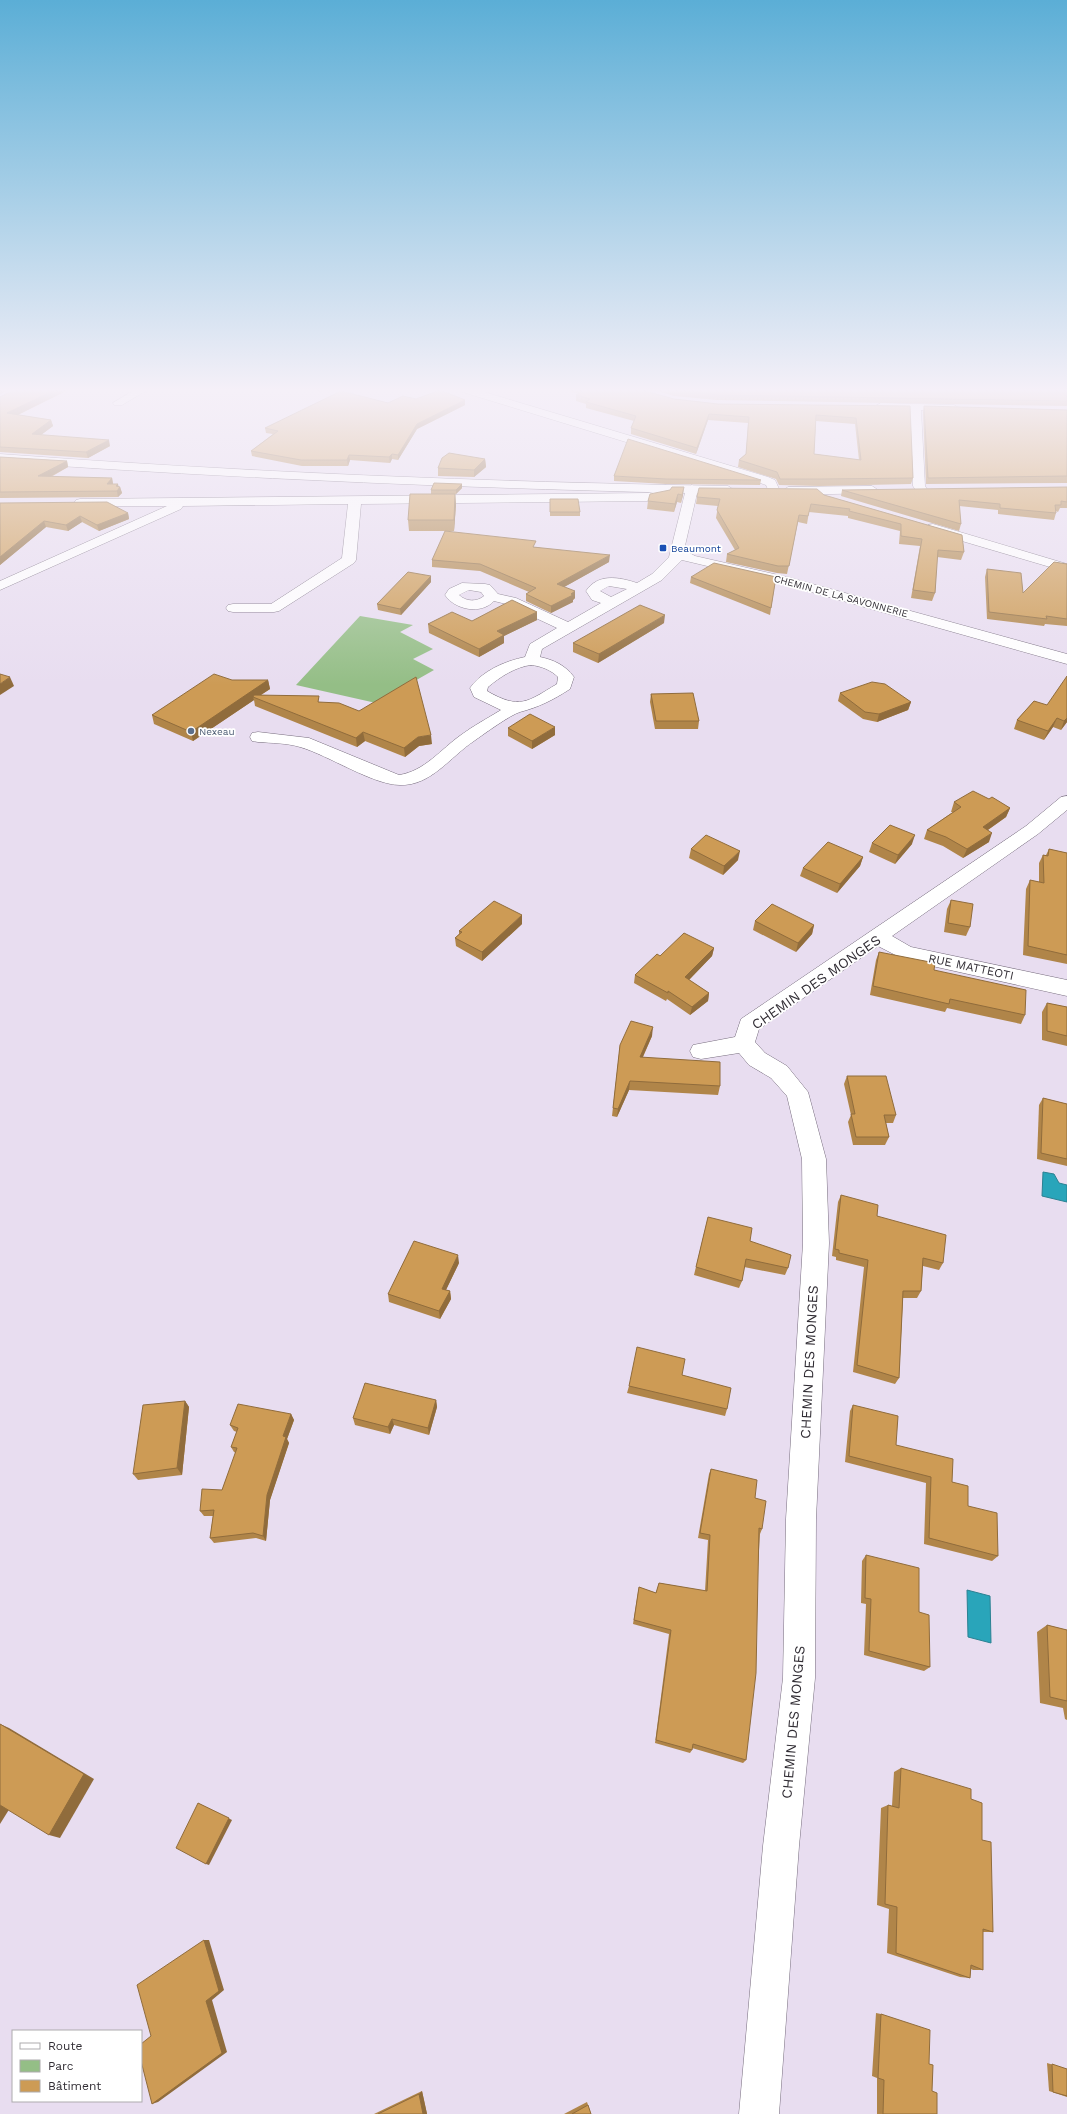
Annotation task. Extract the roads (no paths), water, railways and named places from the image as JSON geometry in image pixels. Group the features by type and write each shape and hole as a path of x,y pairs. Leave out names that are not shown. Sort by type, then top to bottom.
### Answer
{"street":[{"path":"623,488 737,490"},
{"path":"65,504 648,497 665,494 666,489"},
{"path":"531,660 535,647 610,602 657,577 676,558 692,489"},
{"path":"906,490 936,489"},
{"path":"752,490 884,490"},
{"path":"820,491 822,495 827,498 846,503"},
{"path":"233,608 274,608 350,560 355,500"},
{"path":"0,586 185,502"},
{"path":"919,524 1067,568"},
{"name":"CHEMIN DE LA SAVONNERIE","path":"677,552 691,559 782,580 1067,659"},
{"path":"610,602 597,597 593,591 598,584 611,581 624,582 638,588"},
{"path":"492,596 511,601 567,627"},
{"path":"258,737 303,742 384,776 399,780 414,778 426,772 467,738 514,709 533,705 564,686 566,682 564,672 544,663 531,660 518,662 483,682 478,688 480,694 489,700 504,707 514,709"},
{"name":"CHEMIN DES MONGES","path":"759,2114 781,1846 799,1678 801,1519 807,1384 816,1243 814,1159 797,1092 779,1072 757,1059 744,1044 749,1025 1032,830 1067,801"},
{"name":"RUE MATTEOTI","path":"878,937 905,953 1067,988"},
{"path":"701,1051 744,1044"}],"water":[{"path":"1043,1172 1054,1174 1059,1183 1067,1185 1067,1202 1042,1196"},
{"path":"967,1590 990,1596 991,1643 968,1637"}],"place":[{"name":"Beaumont","path":"663,548"},
{"name":"Nexeau","path":"191,731"}]}
